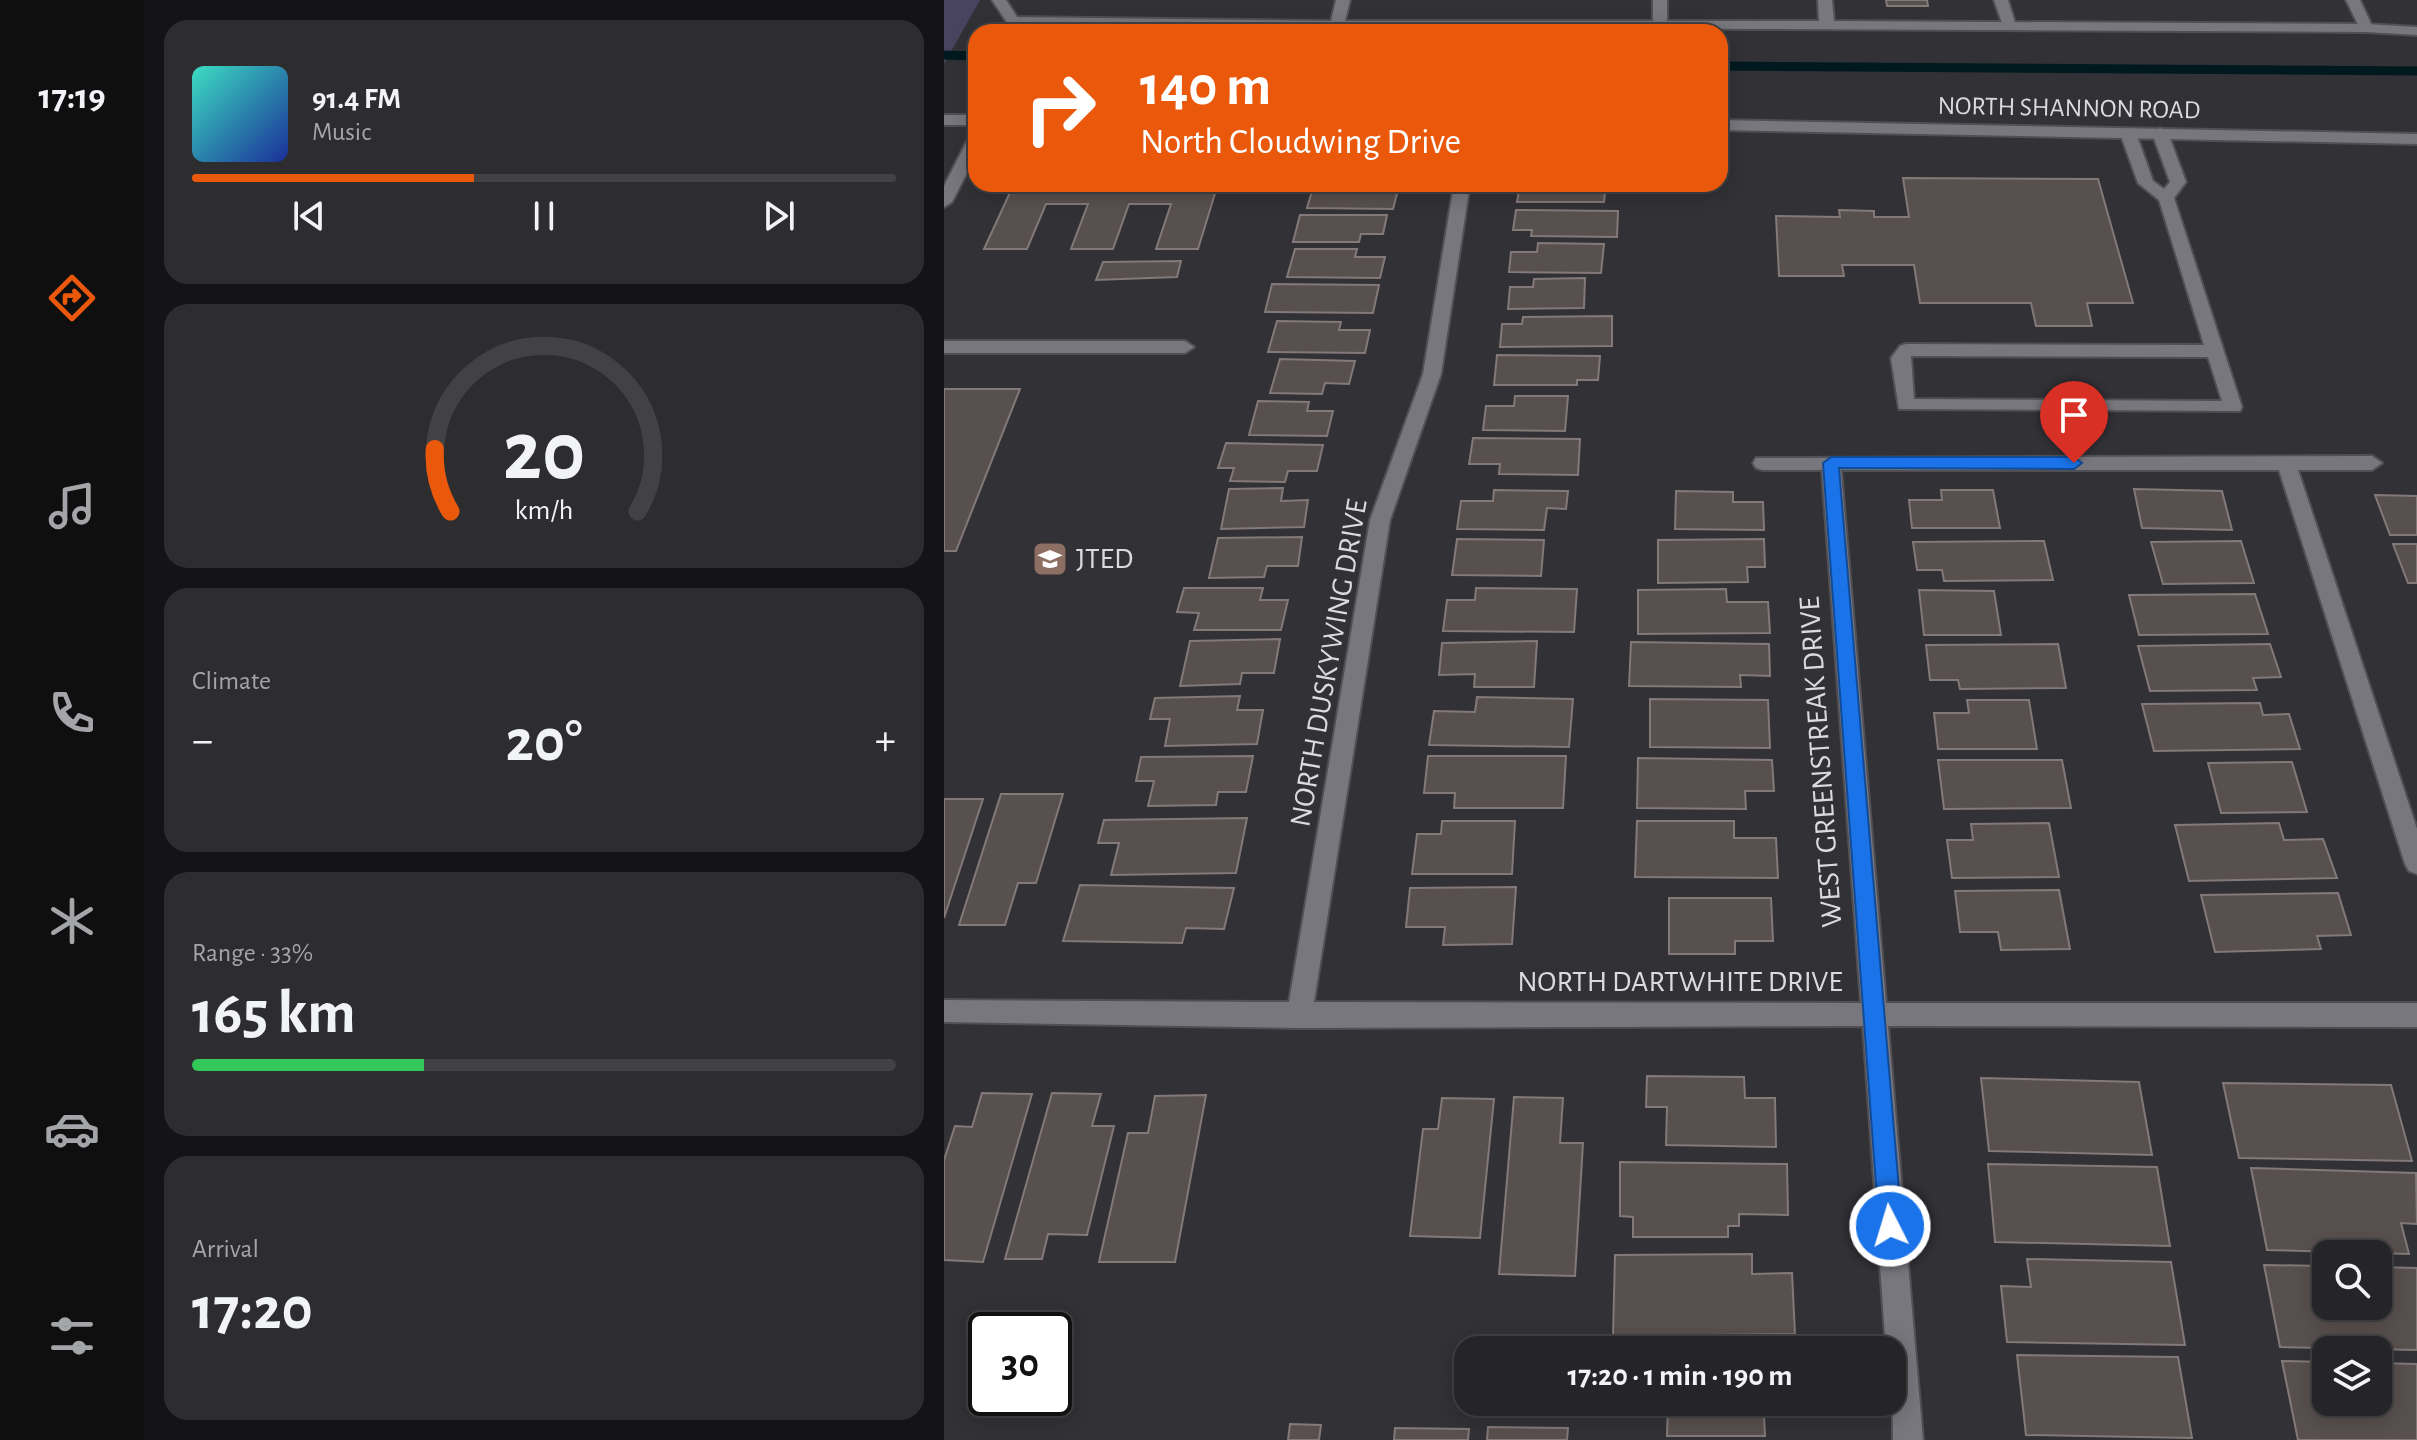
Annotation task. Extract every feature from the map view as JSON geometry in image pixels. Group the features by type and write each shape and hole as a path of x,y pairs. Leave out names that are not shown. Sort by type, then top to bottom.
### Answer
{"street":[{"path":"999,0 1013,21 1256,24"},
{"path":"1337,24 1343,0"},
{"path":"1660,0 1660,24"},
{"path":"1825,0 1827,25"},
{"path":"2001,0 2009,26"},
{"path":"2353,0 2366,28"},
{"path":"1728,25 2366,28 2417,31"},
{"path":"944,120 968,120"},
{"name":"NORTH SHANNON ROAD","path":"1728,125 2417,139"},
{"path":"2128,133 2146,183 2166,198 2233,407 1906,405 1900,358 1906,350 2214,351"},
{"path":"2160,133 2178,182 2166,198"},
{"path":"944,202 968,155"},
{"name":"NORTH DUSKYWING DRIVE","path":"1299,1016 1380,520 1432,374 1461,192"},
{"path":"944,347 1185,347"},
{"path":"1763,463 2372,463"},
{"name":"WEST GREENSTREAK DRIVE","path":"1831,463 1908,1440"},
{"path":"2286,463 2417,864"},
{"name":"NORTH DARTWHITE DRIVE","path":"944,1011 1299,1016 1873,1013 2417,1015"}],"shaded area":[{"path":"944,0 980,0 944,64"}],"building":[{"path":"1886,0 1927,0 1928,6 1887,6"},
{"path":"1903,178 2098,179 2133,303 2087,303 2092,326 2036,326 2031,303 1920,303 1914,265 1842,265 1844,276 1779,276 1776,216 1840,217 1839,210 1874,211 1874,217 1909,217"},
{"path":"1010,192 1215,192 1198,249 1156,249 1171,204 1129,204 1113,249 1071,249 1088,204 1046,204 1027,249 984,249"},
{"path":"1312,192 1397,192 1393,209 1307,208"},
{"path":"1519,192 1605,192 1604,202 1517,202"},
{"path":"1516,210 1618,211 1617,237 1531,236 1532,230 1513,230"},
{"path":"1300,215 1387,215 1383,234 1361,234 1359,242 1293,242"},
{"path":"1538,243 1604,244 1601,273 1509,272 1511,252 1537,252"},
{"path":"1295,249 1357,249 1355,257 1385,257 1380,278 1287,277"},
{"path":"1181,261 1177,277 1096,280 1103,262"},
{"path":"1585,278 1584,308 1508,309 1510,287 1533,287 1534,279"},
{"path":"1272,284 1379,285 1373,313 1265,312"},
{"path":"1612,316 1612,346 1500,347 1502,324 1522,324 1523,317"},
{"path":"1277,321 1341,322 1339,330 1370,330 1365,353 1268,352"},
{"path":"1497,355 1600,356 1598,380 1577,380 1577,385 1494,385"},
{"path":"1280,359 1355,361 1349,384 1325,383 1322,394 1270,393"},
{"path":"944,389 1020,389 956,551 944,551"},
{"path":"1515,396 1568,396 1565,431 1483,430 1486,406 1514,406"},
{"path":"1258,401 1309,402 1307,411 1333,411 1327,436 1249,435"},
{"path":"1473,438 1580,439 1578,475 1499,474 1500,464 1469,464"},
{"path":"1226,443 1323,445 1317,471 1288,471 1285,482 1230,481 1234,468 1218,468"},
{"path":"1283,488 1281,501 1308,500 1304,527 1221,529 1229,489"},
{"path":"2134,489 2222,491 2232,530 2142,528"},
{"path":"1494,490 1568,491 1566,509 1547,508 1544,530 1457,529 1461,501 1493,501"},
{"path":"1941,490 1993,490 2000,528 1912,528 1909,500 1942,500"},
{"path":"1676,491 1733,492 1733,502 1763,502 1764,530 1675,529"},
{"path":"2375,495 2417,496 2417,535 2390,535"},
{"path":"1302,537 1298,566 1267,566 1264,577 1209,578 1218,538"},
{"path":"1457,539 1544,540 1541,576 1452,575"},
{"path":"1764,539 1765,567 1747,567 1748,582 1658,583 1658,540"},
{"path":"2044,541 2053,580 1944,581 1942,570 1917,570 1913,542"},
{"path":"2241,541 2254,583 2163,584 2151,542"},
{"path":"2393,544 2417,544 2417,583 2408,583"},
{"path":"1184,588 1263,588 1260,600 1288,600 1281,630 1194,630 1199,613 1177,612"},
{"path":"1476,588 1577,589 1574,632 1443,631 1447,600 1475,600"},
{"path":"1726,589 1727,602 1768,602 1770,633 1638,634 1638,590"},
{"path":"1919,590 1994,591 2001,635 1924,635"},
{"path":"2255,594 2268,634 2139,635 2129,595"},
{"path":"1280,639 1274,673 1242,673 1240,684 1180,686 1190,641"},
{"path":"1537,641 1534,687 1474,687 1475,674 1439,675 1442,643"},
{"path":"1631,642 1769,644 1770,676 1740,675 1741,687 1629,686"},
{"path":"2058,644 2066,688 1960,689 1958,680 1930,680 1926,645"},
{"path":"2270,644 2281,677 2253,678 2257,690 2150,691 2138,646"},
{"path":"1240,696 1237,710 1263,710 1257,744 1165,746 1170,719 1150,719 1155,698"},
{"path":"1477,697 1573,699 1569,747 1429,745 1434,711 1475,712"},
{"path":"1650,699 1768,700 1770,748 1650,747"},
{"path":"1967,700 2029,700 2037,749 1938,749 1934,713 1969,713"},
{"path":"2260,703 2263,715 2289,714 2300,749 2154,751 2142,704"},
{"path":"1253,756 1246,792 1218,792 1216,805 1148,806 1154,781 1136,781 1141,757"},
{"path":"1428,756 1566,756 1563,808 1454,808 1455,793 1424,793"},
{"path":"1638,758 1772,760 1774,791 1745,791 1746,809 1637,808"},
{"path":"1938,760 2062,760 2071,808 1944,809"},
{"path":"2292,762 2307,812 2221,813 2208,763"},
{"path":"1001,794 1063,794 1036,883 1018,883 1005,925 959,925"},
{"path":"944,799 983,799 944,918"},
{"path":"1247,818 1236,873 1111,875 1119,843 1098,843 1104,820"},
{"path":"1442,821 1515,821 1512,874 1412,874 1417,834 1441,834"},
{"path":"1637,821 1734,821 1734,838 1776,838 1778,878 1635,877"},
{"path":"2049,823 2059,877 1952,878 1947,840 1973,840 1971,824"},
{"path":"2279,823 2284,840 2323,839 2337,878 2189,881 2175,825"},
{"path":"1080,885 1234,888 1224,929 1186,928 1182,943 1063,941"},
{"path":"1516,887 1512,944 1443,945 1445,927 1406,927 1410,888"},
{"path":"2059,890 2070,949 2001,950 1998,932 1960,932 1955,891"},
{"path":"2338,893 2351,935 2317,936 2321,949 2215,952 2201,895"},
{"path":"1669,898 1771,898 1773,941 1735,941 1735,954 1669,954"},
{"path":"1647,1076 1744,1077 1745,1098 1775,1098 1776,1147 1666,1145 1667,1107 1646,1107"},
{"path":"1981,1078 2139,1082 2152,1155 1989,1151"},
{"path":"2223,1083 2391,1085 2412,1161 2239,1158"},
{"path":"982,1093 1032,1094 983,1262 944,1260 944,1160 955,1126 972,1127"},
{"path":"1052,1093 1101,1094 1092,1126 1114,1126 1087,1235 1048,1234 1042,1259 1005,1259"},
{"path":"1206,1095 1175,1262 1099,1262 1128,1133 1148,1133 1155,1096"},
{"path":"1514,1097 1563,1098 1560,1143 1583,1143 1575,1276 1499,1274"},
{"path":"1442,1098 1494,1099 1480,1238 1410,1236 1423,1129 1438,1129"},
{"path":"1620,1162 1787,1164 1788,1215 1739,1214 1739,1226 1728,1226 1728,1237 1633,1237 1633,1217 1620,1216"},
{"path":"1988,1164 2157,1167 2170,1246 1995,1242"},
{"path":"2251,1168 2416,1173 2417,1224 2401,1223 2409,1254 2392,1254 2392,1240 2312,1240 2312,1251 2267,1250"},
{"path":"1752,1254 1752,1274 1792,1273 1795,1334 1613,1336 1615,1255"},
{"path":"2027,1259 2171,1262 2185,1345 2007,1342 2001,1286 2031,1287"},
{"path":"2264,1265 2312,1266 2312,1320 2392,1320 2392,1267 2417,1268 2417,1350 2392,1349 2392,1336 2312,1336 2312,1348 2280,1347"},
{"path":"2017,1355 2178,1357 2192,1438 2026,1435"},
{"path":"2282,1361 2312,1362 2312,1416 2392,1416 2392,1363 2417,1364 2417,1440 2298,1440"},
{"path":"1668,1416 1764,1416 1765,1436 1667,1436"},
{"path":"1290,1424 1321,1425 1319,1440 1288,1440"},
{"path":"1488,1427 1568,1428 1567,1440 1487,1440"},
{"path":"1395,1428 1469,1429 1468,1440 1394,1440"}],"waterway":[{"path":"944,55 968,56"},
{"path":"1728,66 2417,71"}],"place":[{"name":"JTED","path":"1050,559"}],"route":[{"path":"1890,1226 1831,463 2074,463"}]}
